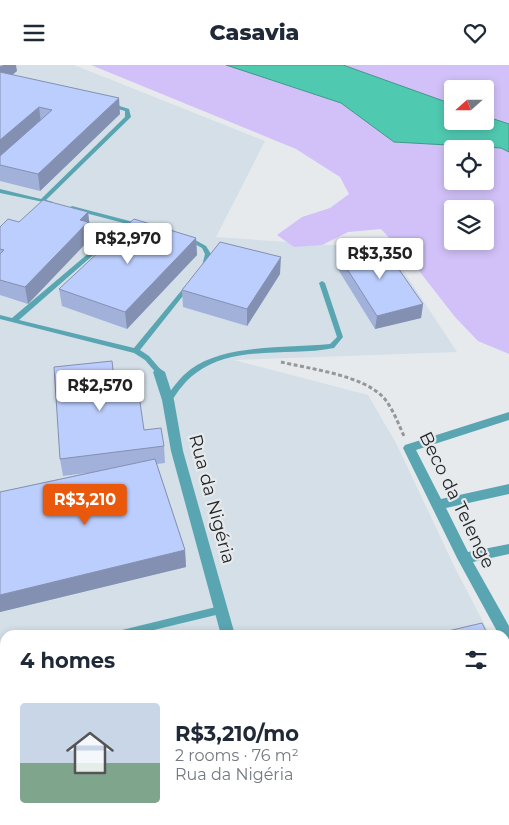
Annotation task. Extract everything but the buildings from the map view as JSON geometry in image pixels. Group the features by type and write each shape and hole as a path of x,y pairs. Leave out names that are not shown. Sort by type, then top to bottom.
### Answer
{"street":[{"name":"Rua da Nigéria","path":"159,372 168,400 177,451 226,630"},
{"path":"410,448 509,416"},
{"name":"Beco da Telenge","path":"410,448 464,558 506,630"},
{"path":"437,505 509,489"},
{"path":"464,558 509,549"}],"lane":[{"path":"42,201 128,117 126,110 106,104"},
{"path":"0,191 147,227"},
{"path":"183,236 204,247 208,254 207,263 201,271"},
{"path":"14,320 105,242"},
{"path":"136,351 195,278"},
{"path":"168,400 183,380 197,368 216,360 244,353 332,347 340,337 322,283"},
{"path":"0,317 136,351 147,358 159,372"},
{"path":"138,630 220,610"}],"path":[{"name":"Beco da Telenge","path":"272,360 364,383 382,395 394,413 410,448"}],"shaded area":[{"path":"0,65 74,65 265,141 216,237 389,249 457,352 234,360 368,395 397,445 455,568 487,630 0,630"},
{"path":"91,65 509,65 509,354 478,341 455,317 416,267 381,229 348,232 322,245 294,247 277,235 302,217 330,208 349,194 340,177 296,149"},
{"path":"226,65 343,65 444,101 444,130 494,130 494,119 509,124 509,152 501,148 494,148 494,140 444,140 444,145 394,142 341,103"}]}
